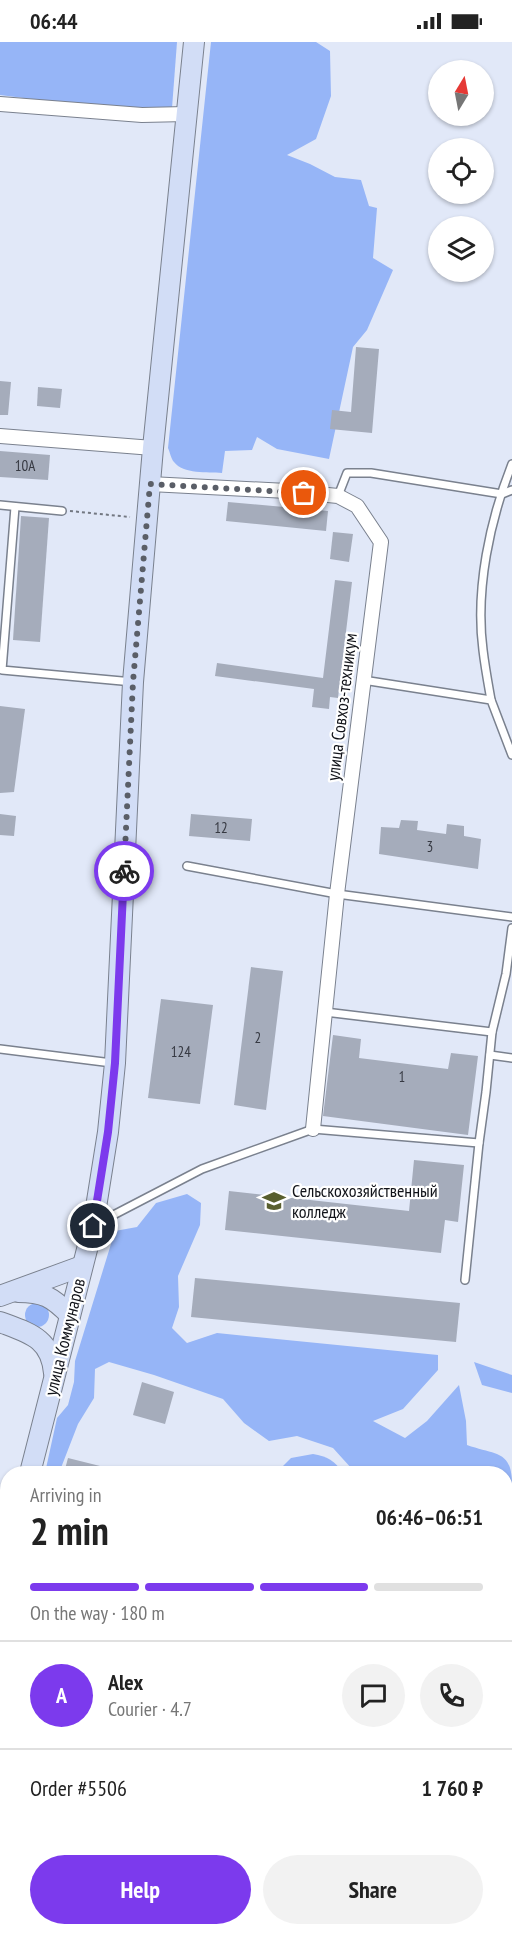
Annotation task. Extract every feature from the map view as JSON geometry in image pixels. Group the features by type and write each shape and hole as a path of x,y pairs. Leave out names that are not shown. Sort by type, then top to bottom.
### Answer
{"main road":[{"name":"улица Коммунаров","path":"32,1466 93,1226 108,1132 115,1063 133,682 153,447 194,42"},
{"path":"5,1294 82,1266"},
{"path":"5,1294 34,1292 56,1301 68,1321 52,1332 32,1334"},
{"path":"0,1322 32,1334 48,1349 52,1359 54,1378"}],"street":[{"path":"0,104 142,115 186,114"},
{"path":"0,436 153,447"},
{"path":"150,484 338,496"},
{"name":"улица Совхоз-техникум","path":"313,1129 337,894 381,542 357,506 338,496"}],"lane":[{"path":"512,464 490,532 482,601 482,648 491,700 512,755"},
{"path":"338,496 347,473 371,473 502,494 512,490"},
{"path":"0,505 62,511"},
{"path":"15,507 2,670 133,682"},
{"path":"363,680 491,700"},
{"path":"187,866 337,894 512,917"},
{"path":"465,1280 492,1032 506,974 512,928"},
{"path":"325,1012 492,1032"},
{"path":"0,1049 115,1063"},
{"path":"490,1055 512,1058"},
{"path":"93,1226 202,1169 313,1129 479,1143"}],"path":[{"path":"62,511 147,519"}],"shaded area":[{"path":"0,42 177,42 172,108 135,112 0,95"},
{"path":"211,42 316,42 330,51 331,96 316,139 287,155 335,177 361,180 369,206 377,208 373,258 393,270 367,330 353,347 329,459 277,449 257,437 252,450 225,451 222,473 203,472 178,466 173,461 168,448"},
{"path":"187,1194 201,1203 200,1225 178,1276 179,1307 172,1328 187,1343 217,1333 438,1355 438,1370 403,1409 373,1421 405,1438 427,1421 459,1385 466,1421 467,1445 494,1453 505,1459 509,1466 349,1466 333,1448 297,1436 269,1441 244,1423 223,1399 109,1362 95,1369 94,1398 78,1424 62,1466 47,1466 57,1418 68,1405 74,1382 75,1361 115,1231 137,1227 156,1203"},
{"path":"37,1303 45,1307 49,1315 45,1323 37,1327 29,1323 25,1315 29,1307"},
{"path":"474,1362 512,1375 512,1393 482,1385"},
{"path":"313,1454 322,1456 338,1466 283,1466 291,1458"}],"building":[{"path":"356,347 379,349 372,433 330,429 332,410 351,412"},
{"path":"0,381 11,382 8,415 0,415"},
{"path":"38,387 62,389 60,408 37,406"},
{"path":"0,451 50,455 48,480 0,477"},
{"path":"228,502 328,511 326,531 226,521"},
{"path":"21,516 49,518 40,642 13,640"},
{"path":"333,532 353,534 349,562 330,559"},
{"path":"335,580 352,582 338,698 330,697 329,709 312,707 314,689 215,676 217,663 323,678"},
{"path":"0,706 25,709 14,792 0,793"},
{"path":"0,814 16,816 14,836 0,835"},
{"path":"191,814 252,819 250,841 189,836"},
{"path":"401,820 418,821 417,830 446,834 447,824 464,826 464,836 481,839 478,869 379,854 381,827 399,828"},
{"path":"251,967 283,971 266,1110 234,1105"},
{"path":"161,999 213,1005 200,1104 148,1098"},
{"path":"333,1035 361,1039 359,1058 448,1069 451,1053 478,1056 468,1135 323,1116"},
{"name":"Сельскохозяйственный колледж","path":"414,1160 464,1165 458,1222 445,1220 441,1253 225,1230 229,1191 409,1211"},
{"path":"195,1278 460,1303 456,1342 191,1317"},
{"path":"142,1382 174,1392 165,1424 133,1415"},
{"path":"68,1458 100,1466 66,1466"}],"way so far":[{"path":"124,871 133,682 150,484 304,493"}],"place":[{"name":"Сельскохозяйственный колледж","path":"274,1201"}],"route":[{"path":"93,1226 108,1132 115,1063 124,871"}]}
